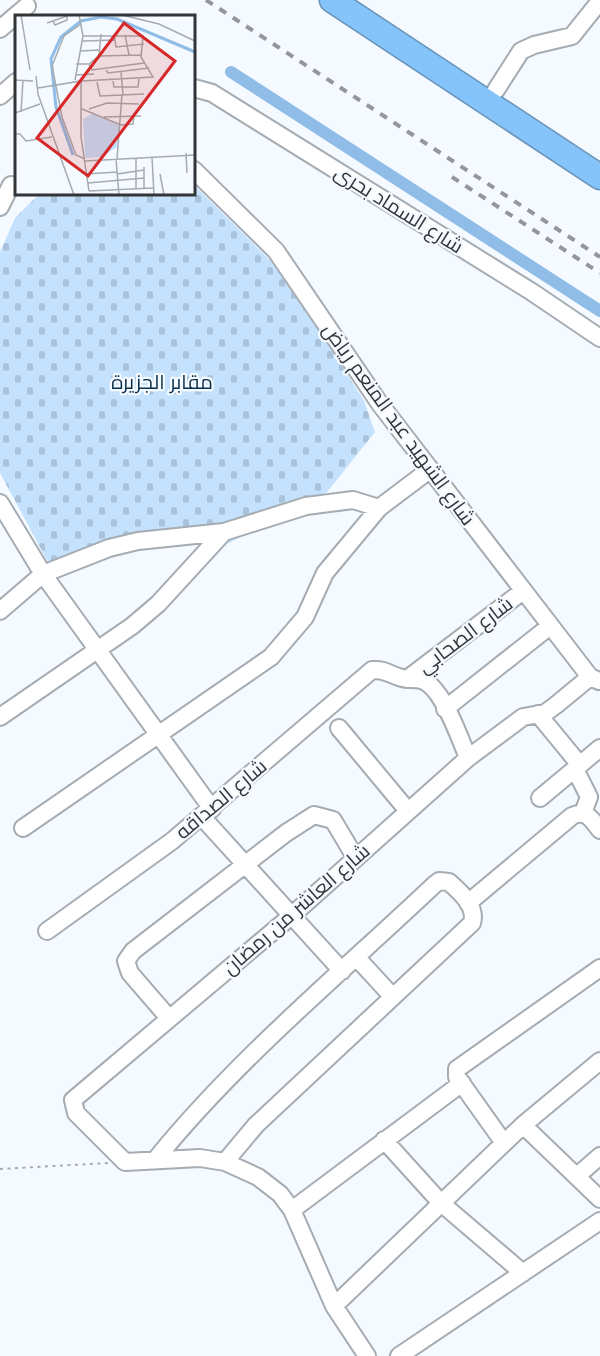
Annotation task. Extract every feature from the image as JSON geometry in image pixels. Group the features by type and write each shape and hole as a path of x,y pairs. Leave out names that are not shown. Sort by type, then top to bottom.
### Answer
{"highway":[{"path":"332,0 600,177"},
{"path":"358,0 600,159"}],"street":[{"path":"496,90 520,51 534,45 572,36 600,0"},
{"path":"0,29 15,18"},
{"path":"0,96 15,83"},
{"name":"شارع السماد بحرى","path":"195,87 212,93 532,292 600,338"},
{"name":"شارع الشهيد عبد المنعم رياض","path":"195,171 276,251 428,471 550,626 595,679"},
{"path":"0,207 9,187"},
{"path":"23,828 261,666 279,650 305,617 325,573 379,508 428,471"},
{"path":"0,611 43,574 85,556 138,541 224,532 306,506 353,500 379,508"},
{"path":"0,503 43,574 157,735 207,813 246,866 342,971"},
{"path":"2,711 98,651 158,604 224,532"},
{"name":"شارع الصحابي","path":"407,679 523,591"},
{"path":"445,709 550,626"},
{"name":"شارع الصداقه","path":"47,931 207,813 364,675 372,670 391,672 407,679"},
{"path":"407,679 419,679 428,683 445,709 468,758"},
{"name":"شارع العاشر من رمضان","path":"126,1162 76,1113 73,1100 168,1017 290,916 468,758 523,717 545,713 595,679"},
{"path":"538,714 578,767 589,797 583,813"},
{"path":"339,728 408,812"},
{"path":"540,798 600,748"},
{"path":"468,903 572,816 583,813 590,817 600,830"},
{"path":"168,1017 130,973 126,961 163,926 246,866 286,833 314,815 333,820 355,857"},
{"path":"156,1159 189,1118 342,971 439,881 449,882 468,903 473,912 472,922 256,1125 225,1162"},
{"path":"357,958 392,996"},
{"path":"504,1143 456,1074 459,1066 600,968"},
{"path":"334,1306 523,1125 600,1062"},
{"path":"292,1210 462,1083"},
{"path":"523,1125 600,1199"},
{"path":"384,1140 441,1203 523,1273"},
{"path":"577,1176 600,1156"},
{"path":"126,1162 200,1158 225,1162 258,1177 280,1194 292,1210 334,1306 367,1356"},
{"path":"399,1356 600,1221"}],"path":[{"path":"0,1169 126,1162"}],"green space":[{"name":"مقابر الجزيرة","path":"195,186 284,274 364,401 375,432 327,492 225,545 150,544 55,575 0,473 0,252 15,218 38,195 195,195"}],"waterway":[{"path":"231,72 600,311"}],"railway":[{"path":"206,0 600,257"},
{"path":"452,177 600,273"}]}
